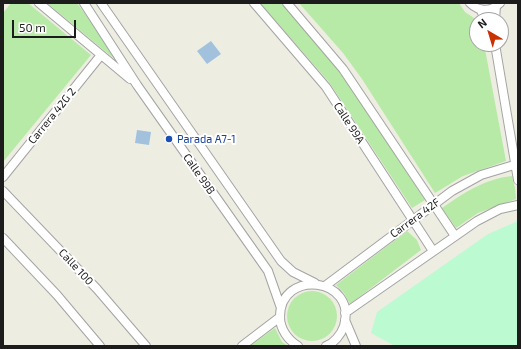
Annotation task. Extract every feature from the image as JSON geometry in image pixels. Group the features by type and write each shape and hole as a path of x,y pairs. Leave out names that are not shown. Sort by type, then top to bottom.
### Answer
{"street":[{"path":"39,3 137,85"},
{"name":"Calle 99B","path":"84,3 137,85 268,271 276,290 281,308"},
{"name":"Calle 99B","path":"101,3 281,261 293,272 314,284"},
{"name":"Calle 99A","path":"254,3 326,88 433,251"},
{"path":"287,3 343,69 455,236"},
{"path":"470,3 480,9 488,10 498,4"},
{"path":"496,52 514,165 518,180"},
{"name":"Carrera 42G 2","path":"3,176 102,55"},
{"name":"Carrera 42F","path":"325,286 434,204 476,178 514,165"},
{"name":"Calle 100","path":"3,190 76,266 146,346"},
{"path":"326,346 337,339 342,330 345,316 433,251 477,221 500,210 518,206"},
{"path":"3,238 57,295 100,346"},
{"path":"297,346 288,339 282,329 280,317 281,308 286,298 294,290 304,285 314,284 325,286 335,292 342,301 345,316 356,346"},
{"path":"242,346 280,317"}],"green space":[{"path":"11,3 28,3 91,55 3,162 3,13"},
{"path":"47,3 77,3 123,66"},
{"path":"260,3 282,3 341,72 425,200 412,208 329,82"},
{"path":"299,3 459,3 465,12 469,15 469,52 486,52 506,161 463,176 435,193 362,79 343,53"},
{"path":"512,176 516,199 478,213 456,228 442,208 483,183"},
{"path":"518,221 518,346 395,346 371,333 377,312 488,234"},
{"path":"407,231 417,240 421,250 350,304 344,293 336,285"},
{"path":"307,291 317,291 330,298 337,311 337,321 330,334 317,341 307,341 298,337 291,330 287,321 287,311 291,302 298,295"},
{"path":"275,328 282,342 288,346 250,346"}],"water":[{"path":"211,41 221,54 207,64 197,51"},
{"path":"137,130 151,132 149,145 135,143"}],"place":[{"name":"Parada A7-1","path":"169,139"}]}
